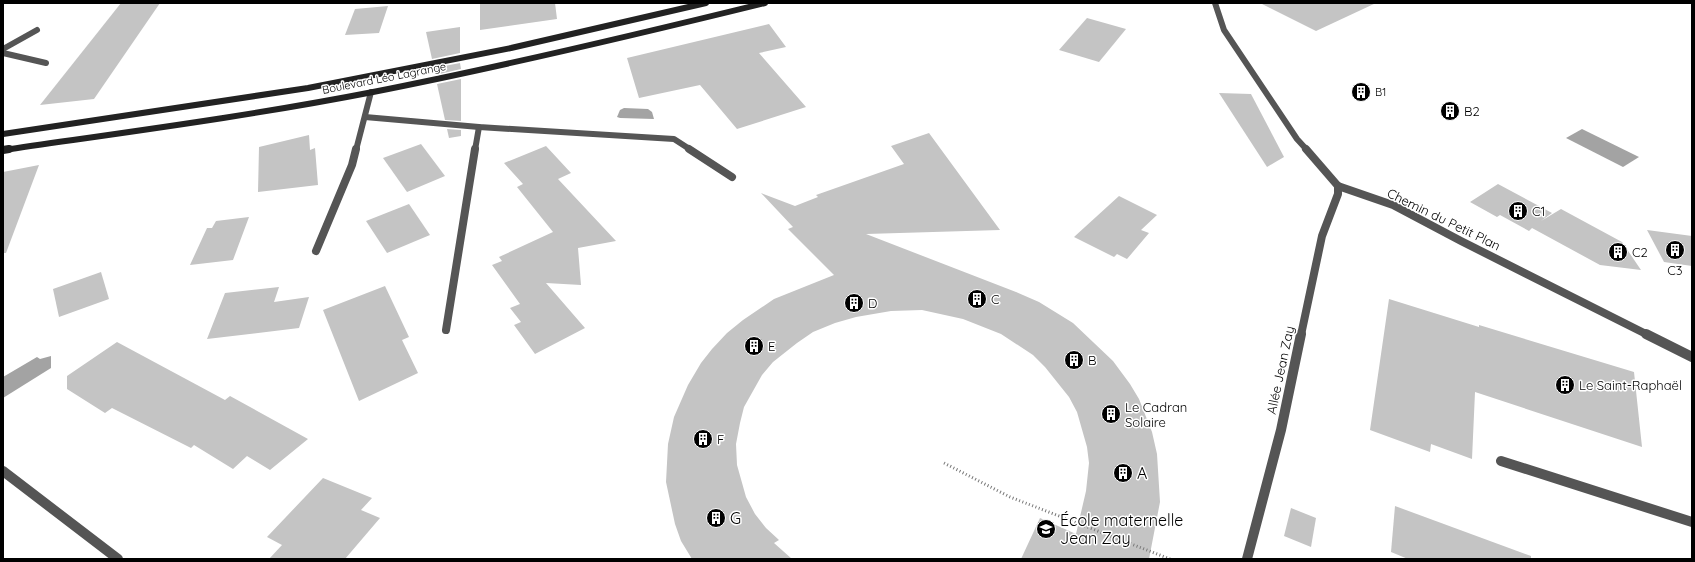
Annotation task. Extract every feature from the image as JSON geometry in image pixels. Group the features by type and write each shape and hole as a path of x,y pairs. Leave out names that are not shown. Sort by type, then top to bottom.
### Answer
{"main road":[{"name":"Boulevard Léo Lagrange","path":"3,134 308,88 511,48 706,3"},
{"name":"Boulevard Léo Lagrange","path":"3,150 200,121 371,92 564,52 765,3"}],"street":[{"name":"Chemin du Petit Plan","path":"1215,3 1224,30 1297,139 1338,186 1393,205 1461,242 1692,357"},
{"path":"3,49 37,30"},
{"path":"3,53 46,63"},
{"path":"316,251 352,165 371,92"},
{"path":"365,116 479,128 674,139 732,177"},
{"path":"446,330 479,128"},
{"name":"Allée Jean Zay","path":"1247,559 1281,430 1322,236 1338,194 1338,186"},
{"path":"1501,461 1692,522"},
{"path":"3,471 118,559"}],"path":[{"path":"944,463 1010,497 1170,559"}],"shaded area":[{"path":"624,108 648,109 652,112 654,119 617,117 620,110"},
{"path":"1582,129 1639,157 1623,167 1566,138"},
{"path":"51,356 51,368 3,398 3,377 37,357 40,359"}],"building":[{"path":"121,3 160,3 94,99 40,105"},
{"path":"480,3 555,3 557,19 480,30"},
{"path":"1260,3 1376,3 1316,31"},
{"path":"388,6 379,33 345,35 355,9"},
{"path":"1087,18 1126,29 1099,62 1059,50"},
{"path":"769,24 786,47 759,53 806,107 737,129 700,85 639,98 627,58"},
{"path":"460,27 460,53 432,59 426,32"},
{"path":"460,63 461,69 435,75 434,68"},
{"path":"461,79 461,121 445,120 437,84"},
{"path":"1219,93 1251,94 1284,157 1267,167"},
{"path":"447,129 461,130 461,136 449,138"},
{"name":"Le Cadran Solaire","path":"929,133 1000,230 866,234 1039,302 1073,323 1113,361 1139,399 1152,432 1157,454 1160,502 1149,559 1021,559 1040,518 1076,534 1086,491 1089,463 1087,447 1077,412 1069,397 1045,367 1033,355 1001,334 963,319 922,310 891,311 856,317 835,323 813,332 773,362 762,375 744,407 736,444 737,465 746,497 755,514 766,528 779,540 774,543 792,559 692,559 681,541 675,524 666,482 668,444 674,417 688,385 701,363 712,349 727,333 743,320 774,299 834,275 788,229 793,227 761,193 795,206 818,197 816,195 904,164 891,146"},
{"path":"309,135 310,150 315,148 318,185 258,192 259,147"},
{"path":"421,144 445,176 407,192 383,158"},
{"path":"546,146 571,173 558,179 616,241 578,248 581,285 546,283 585,328 535,354 514,325 521,322 510,308 520,304 492,265 502,261 499,257 553,232 517,187 523,184 504,163"},
{"path":"39,165 6,253 3,253 3,172"},
{"path":"1498,184 1552,213 1541,221 1561,209 1622,242 1641,270 1600,265 1532,228 1529,231 1500,215 1497,217 1470,202"},
{"path":"1119,196 1157,215 1141,230 1149,233 1127,259 1117,254 1114,257 1074,237"},
{"path":"409,204 430,235 387,253 366,221"},
{"path":"249,217 233,260 190,265 207,228 212,228 216,221"},
{"name":"C3","path":"1647,230 1692,236 1692,266 1664,262"},
{"path":"101,272 109,299 59,317 53,289"},
{"path":"385,286 409,337 402,340 418,373 359,401 323,310"},
{"path":"279,287 274,302 309,297 299,328 207,339 225,293"},
{"name":"Le Saint-Raphaël","path":"1389,299 1634,372 1642,447 1475,392 1472,459 1431,444 1430,452 1370,430"},
{"path":"117,342 225,400 230,396 308,439 270,470 247,456 233,469 194,445 191,448 112,408 105,413 67,389 67,376"},
{"path":"323,478 372,498 361,510 380,518 345,559 269,559 282,545 267,537"},
{"path":"1395,506 1531,556 1531,559 1408,559 1391,552"},
{"path":"1291,508 1316,518 1311,547 1284,536"}],"place":[{"name":"B1","path":"1361,92"},
{"name":"B2","path":"1450,111"},
{"name":"C1","path":"1518,211"},
{"name":"C3","path":"1675,250"},
{"name":"C2","path":"1618,252"},
{"name":"C","path":"977,299"},
{"name":"D","path":"854,303"},
{"name":"E","path":"754,346"},
{"name":"B","path":"1074,360"},
{"name":"Le Saint-Raphaël","path":"1565,385"},
{"name":"Le Cadran Solaire","path":"1111,414"},
{"name":"F","path":"703,439"},
{"name":"A","path":"1123,473"},
{"name":"G","path":"716,518"},
{"name":"École maternelle Jean Zay","path":"1046,529"}]}
